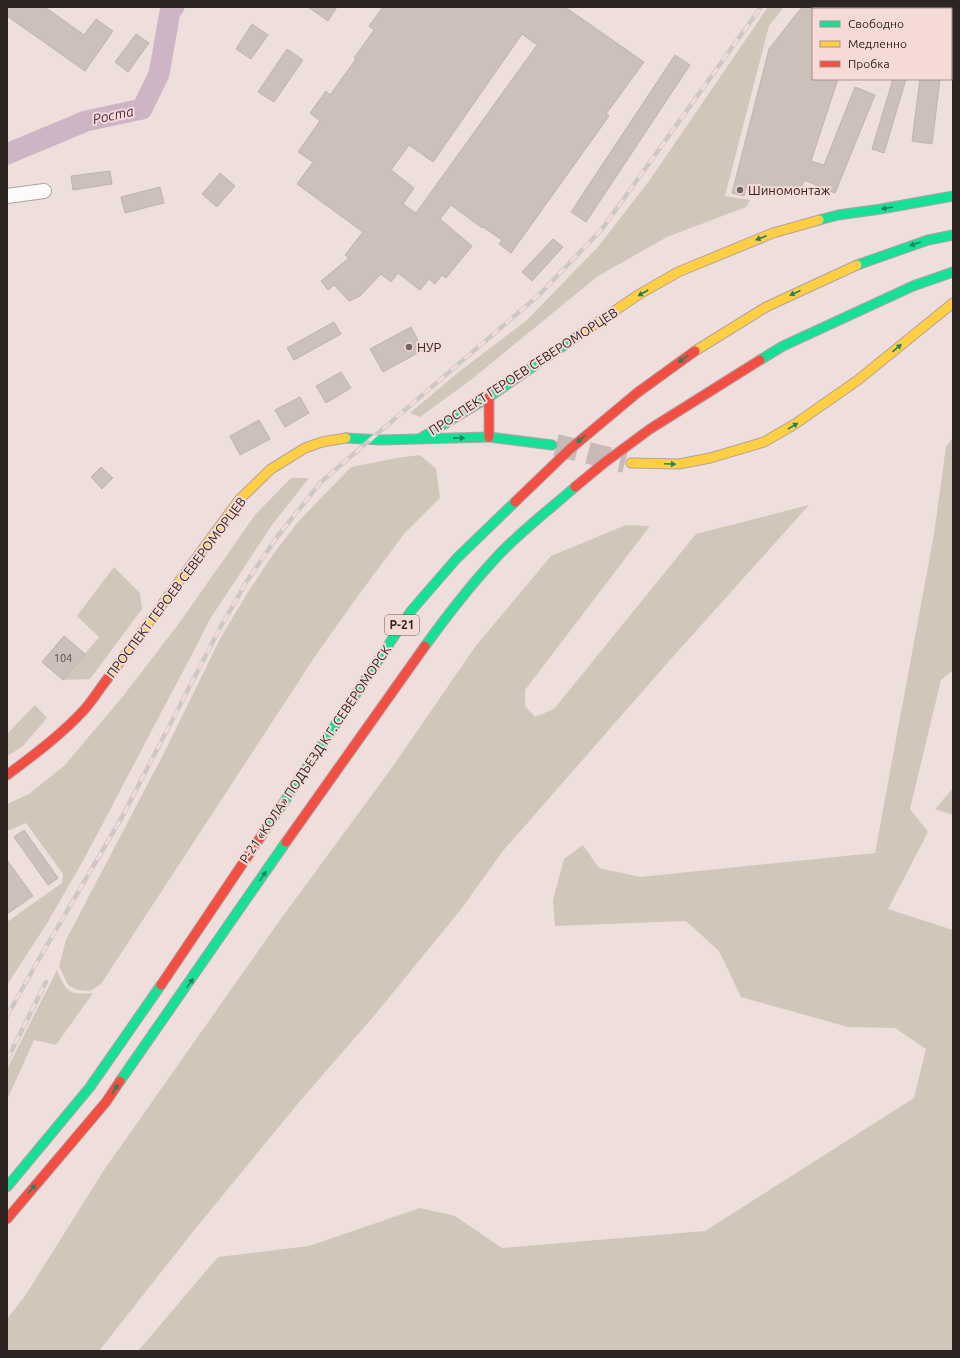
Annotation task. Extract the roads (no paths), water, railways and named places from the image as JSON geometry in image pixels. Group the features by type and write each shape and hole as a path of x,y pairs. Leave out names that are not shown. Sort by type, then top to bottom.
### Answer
{"main road":[{"name":"ПРОСПЕКТ ГЕРОЕВ СЕВЕРОМОРЦЕВ","path":"7,775 32,757 66,728 85,708 239,500 271,469 305,448 322,442 348,438 381,440 420,439 489,397 638,295 678,272 773,233 838,215 953,196"},
{"name":"Р-21 «КОЛА» ПОДЪЕЗД К Г. СЕВЕРОМОРСК","path":"7,1187 90,1087 411,612 483,532 570,449 637,393 696,350 766,306 854,266 928,240 953,235"},
{"name":"Р-21 «КОЛА» ПОДЪЕЗД К Г. СЕВЕРОМОРСК","path":"7,1219 106,1102 298,825 436,631 494,560 528,527 604,463 650,429 719,385 783,346 913,286 953,272"},
{"path":"631,463 679,464 710,458 764,442 795,424 858,380 953,303"},
{"path":"489,397 489,437"},
{"path":"420,439 489,437 552,445"}],"street":[{"path":"7,196 44,191"}],"waterway":[{"name":"Роста","path":"7,154 86,121 142,109 159,74 170,12 174,7"}],"tunnel":[{"path":"556,445 625,462"}],"railway":[{"path":"7,1016 122,817 220,628 247,581 277,537 321,482 539,295 602,229 761,7"},
{"path":"7,1060 46,982"}],"place":[{"name":"Шиномонтаж","path":"740,190"},
{"name":"НУР","path":"409,347"}]}
